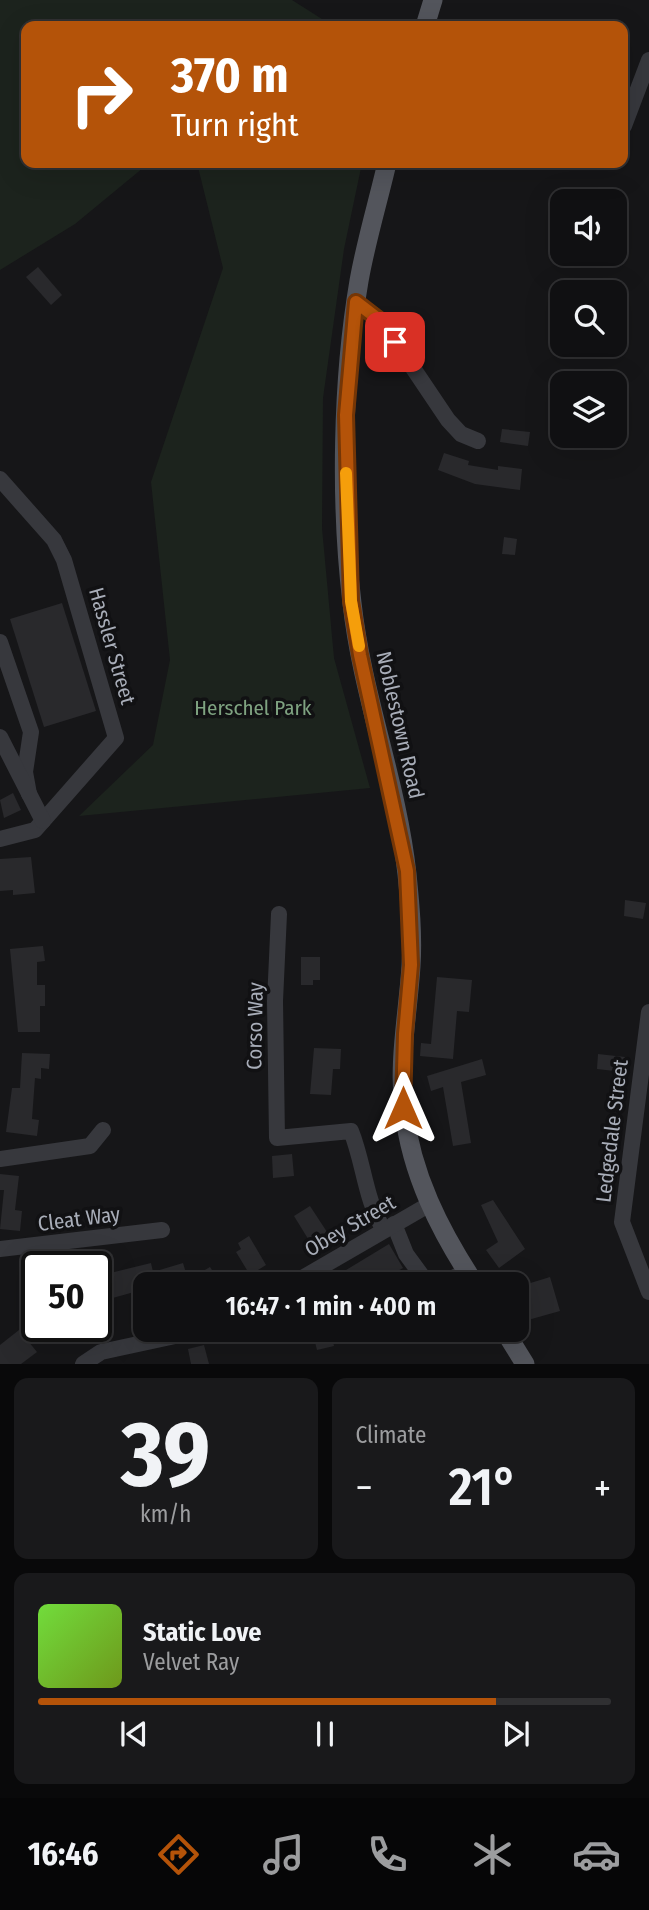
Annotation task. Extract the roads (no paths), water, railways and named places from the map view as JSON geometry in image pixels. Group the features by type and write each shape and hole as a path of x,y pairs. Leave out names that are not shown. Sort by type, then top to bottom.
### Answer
{"main road":[{"path":"427,21 433,0"},
{"name":"Noblestown Road","path":"386,168 356,302 346,415 351,601 360,655 407,871 411,965 405,1034 403,1108 411,1153 430,1204 467,1272"},
{"path":"511,1342 525,1364"}],"street":[{"path":"628,115 649,60"},
{"path":"356,302 382,322 448,420 461,434 478,441"},
{"name":"Hassler Street","path":"0,479 54,540 64,560 116,738 43,821"},
{"path":"0,642 32,732 25,772 29,794"},
{"path":"0,737 43,821 35,830 0,839"},
{"name":"Corso Way","path":"279,914 275,1001 277,1138 351,1131 361,1154 374,1214 389,1227"},
{"name":"Ledgedale Street","path":"649,1012 622,1222 649,1292"},
{"path":"0,1159 90,1146 103,1130"},
{"name":"Obey Street","path":"312,1272 430,1204"},
{"path":"389,1227 420,1272"},
{"name":"Cleat Way","path":"0,1249 162,1230"},
{"path":"83,1364 101,1352 147,1342"}],"park label":[{"name":"Herschel Park","path":"253,708"}]}
